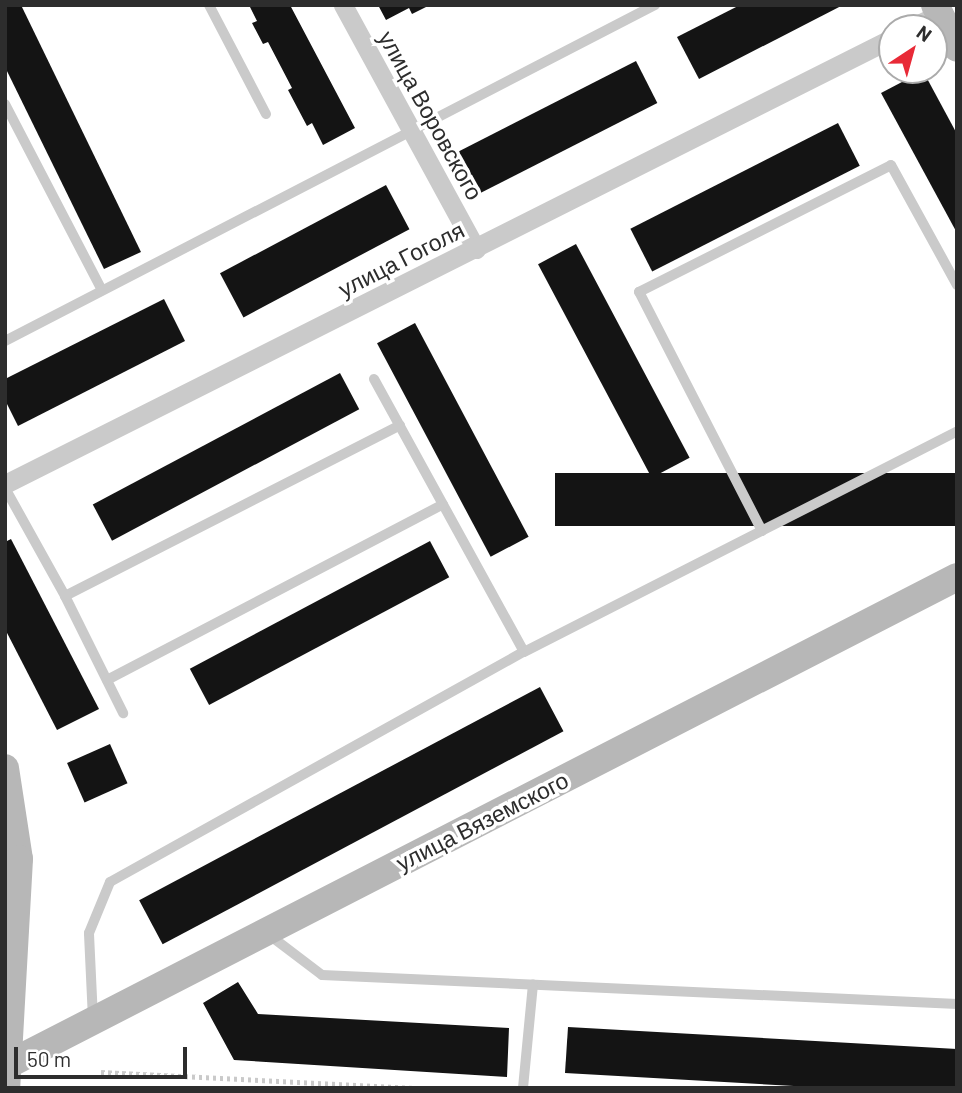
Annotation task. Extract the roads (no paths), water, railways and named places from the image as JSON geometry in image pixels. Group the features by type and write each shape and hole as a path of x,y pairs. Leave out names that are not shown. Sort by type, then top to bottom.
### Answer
{"street":[{"name":"улица Воровского","path":"344,5 476,248"},
{"path":"937,10 957,48"},
{"name":"улица Гоголя","path":"5,486 878,45"},
{"name":"улица Вяземского","path":"7,1076 93,1019 957,577"},
{"path":"5,768 19,859 7,1076"}],"lane":[{"path":"209,5 266,114"},
{"path":"5,341 655,5"},
{"path":"5,104 102,290"},
{"path":"762,531 639,292 891,165 957,285"},
{"path":"374,379 524,652"},
{"path":"65,596 400,425"},
{"path":"93,1019 89,933 110,882 524,652 957,431"},
{"path":"5,486 65,596 123,713"},
{"path":"107,680 443,504"},
{"path":"265,932 322,975 957,1004"},
{"path":"523,1088 533,984"}]}
